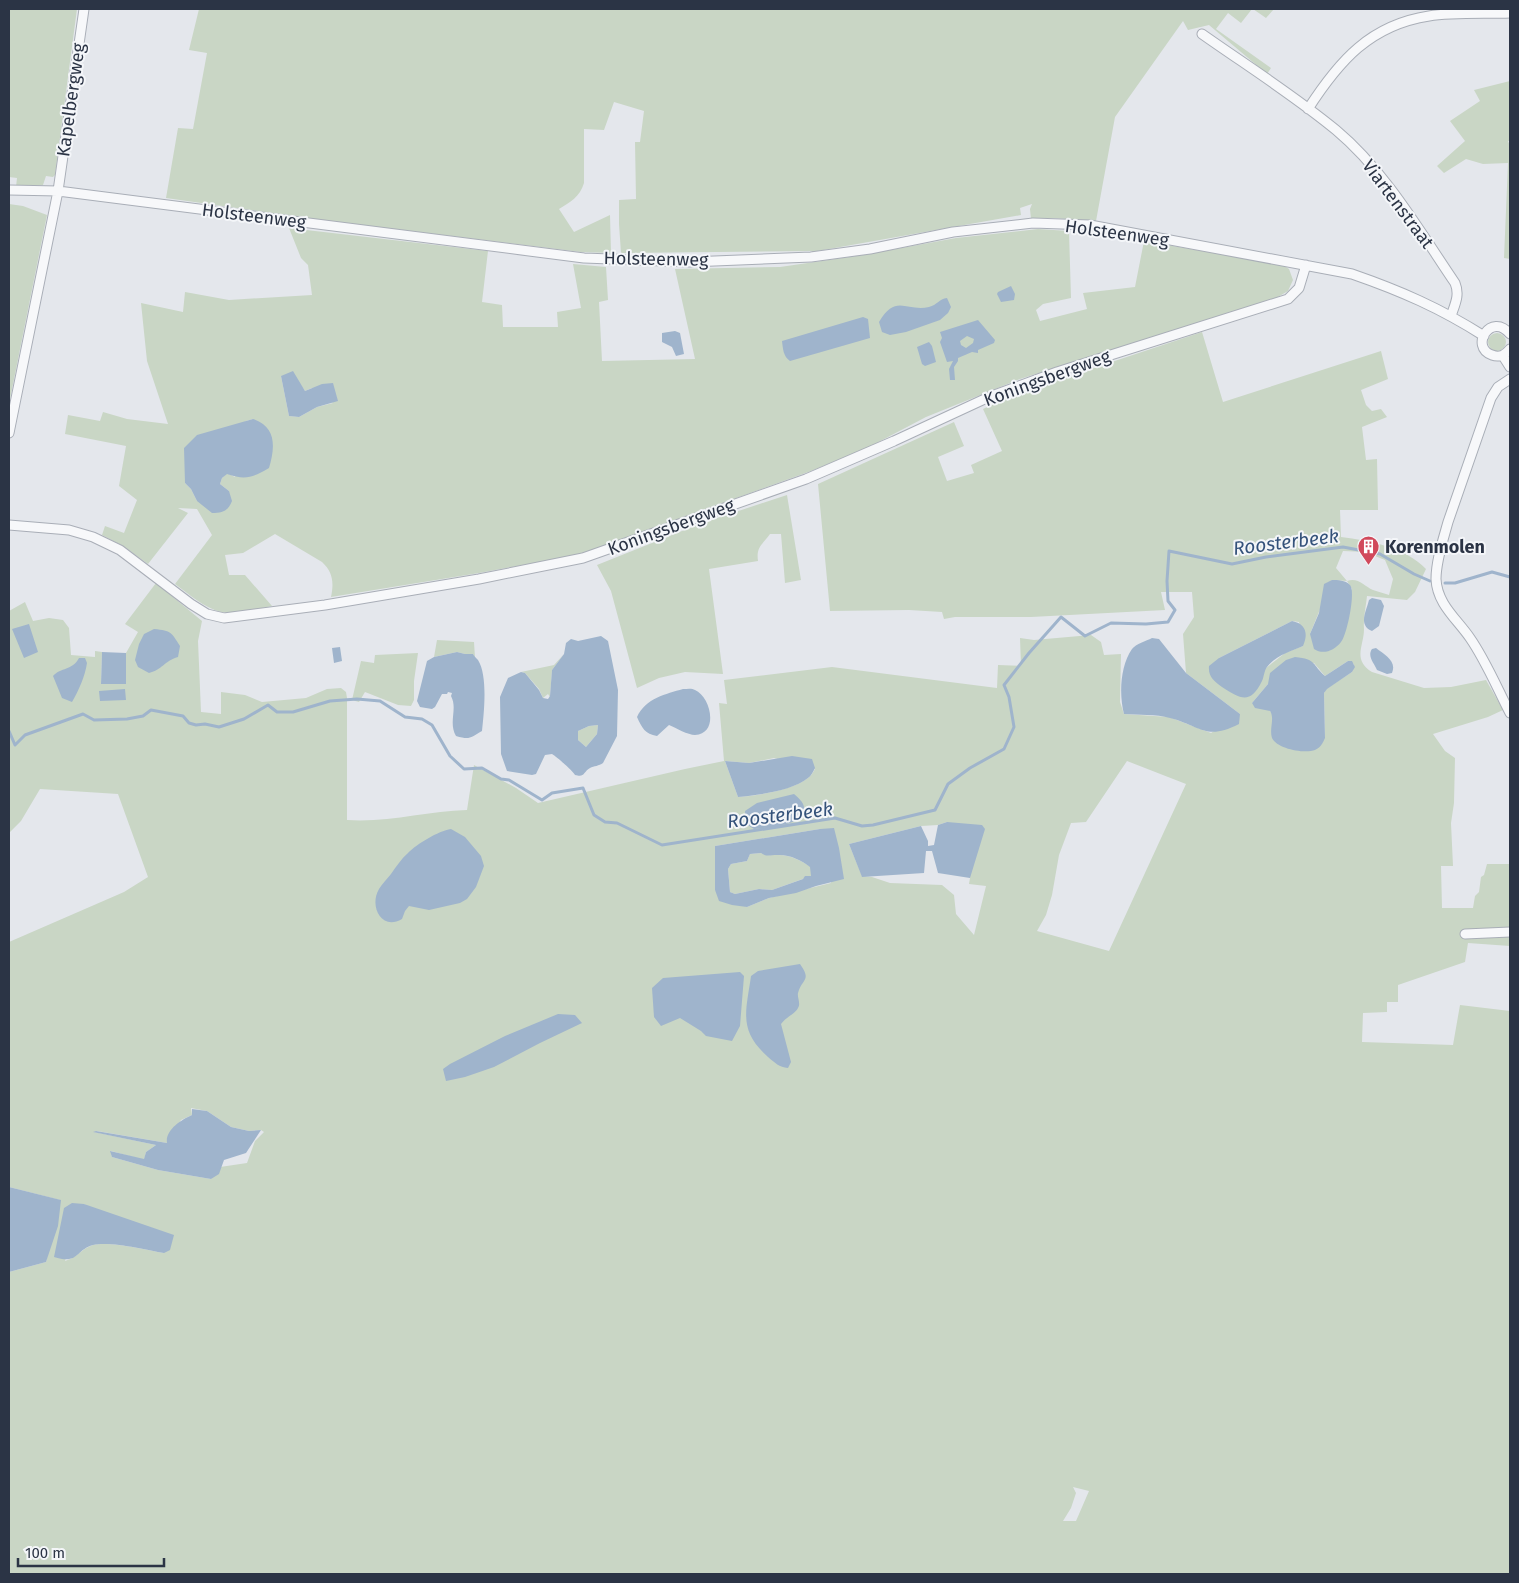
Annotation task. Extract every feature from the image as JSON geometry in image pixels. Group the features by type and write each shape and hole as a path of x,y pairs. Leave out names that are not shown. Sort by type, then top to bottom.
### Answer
{"street":[{"name":"Kapelbergweg","path":"58,190 84,9"},
{"path":"1308,109 1325,83 1347,57 1373,35 1405,21 1430,15 1510,13"},
{"name":"Viartenstraat","path":"1202,34 1337,130 1372,166 1401,204 1457,288 1457,299 1451,316"},
{"name":"Holsteenweg","path":"9,190 58,190 584,258 690,262 811,257 953,232 1033,223 1090,225 1352,274 1392,288 1426,303 1484,336"},
{"path":"9,433 58,190"},
{"name":"Koningsbergweg","path":"9,525 69,530 93,537 120,550 207,614 224,618 325,606 479,579 584,558 806,479 989,397 1057,372 1288,299 1299,288 1306,265"},
{"path":"1510,334 1505,328 1496,327 1487,331 1482,344 1486,352 1495,356 1507,353 1510,367"},
{"path":"1510,379 1498,387 1491,398 1448,522 1436,578 1439,595 1446,607 1471,638 1510,713"},
{"path":"1465,934 1510,932"}],"green space":[{"path":"9,9 77,9 55,175 53,177 46,176 43,185 16,187 17,178 9,177"},
{"path":"199,9 1252,9 1241,23 1228,13 1216,29 1271,68 1267,74 1209,25 1188,30 1183,21 1115,117 1096,221 1052,218 1031,219 1030,209 1032,204 1020,208 1021,215 812,252 621,253 619,200 636,199 635,142 640,142 644,111 614,102 604,130 584,129 584,183 577,196 559,209 574,232 610,215 611,253 581,252 314,219 166,198 178,128 193,129 207,53 189,50"},
{"path":"1253,9 1274,9 1266,18"},
{"path":"1510,81 1510,141 1508,141 1510,146 1510,259 1504,258 1508,163 1483,164 1466,159 1444,173 1437,166 1465,141 1450,121 1480,101 1474,90"},
{"path":"9,204 23,206 47,215 9,404"},
{"path":"289,228 488,251 482,302 502,305 503,327 558,327 557,312 581,308 573,264 606,267 608,300 599,302 602,361 695,359 675,269 780,267 863,255 956,238 1038,229 1069,231 1071,298 1043,304 1036,310 1040,321 1087,309 1083,293 1135,287 1144,241 1283,265 1289,269 1293,280 1288,291 1276,298 1020,379 926,417 869,447 811,471 582,554 331,597 332,578 326,566 275,534 243,553 225,555 229,575 245,575 272,606 240,612 221,612 203,604 175,584 212,535 197,509 178,508 188,513 148,564 123,546 102,535 105,526 124,533 137,500 119,486 126,446 65,434 68,415 100,421 103,412 127,419 168,424 147,361 141,303 183,312 185,292 229,300 312,295 308,265 301,258","holes":["281,376 298,381 305,391 312,388 333,403 317,407 299,417 289,416","253,419 235,477 227,473 222,478 220,484 229,491 197,501 191,489 185,483 185,473 246,421"]},
{"path":"1202,332 1223,402 1381,351 1388,379 1361,390 1366,405 1372,411 1381,409 1387,417 1362,427 1366,460 1377,459 1378,510 1340,510 1341,537 1375,543 1398,550 1418,561 1426,569 1415,592 1407,600 1367,596 1364,635 1360,652 1362,662 1372,672 1424,688 1451,687 1486,680 1503,710 1488,717 1433,734 1445,751 1455,758 1454,803 1451,823 1453,866 1441,866 1442,908 1473,908 1475,896 1479,892 1481,877 1484,875 1487,864 1510,864 1510,946 1468,943 1465,962 1398,985 1398,1002 1387,1002 1387,1012 1363,1013 1362,1042 1453,1045 1460,1005 1510,1011 1510,1574 9,1574 9,1272 46,1262 60,1200 9,1187 9,942 124,892 148,877 118,794 40,789 21,821 9,833 9,611 25,602 33,621 49,618 63,620 69,628 71,655 95,657 95,651 102,652 101,684 125,684 126,653 138,632 125,624 156,583 202,621 198,641 201,712 221,714 221,692 245,695 262,702 306,698 327,689 341,688 346,692 347,698 347,820 377,820 467,810 474,765 516,788 538,803 724,761 719,703 727,704 724,680 832,667 997,688 998,665 1021,666 1020,638 1034,640 1091,635 1101,642 1104,655 1121,654 1120,702 1124,714 1169,717 1211,733 1240,714 1186,673 1183,634 1194,617 1192,592 1161,592 1165,610 1031,617 955,617 944,619 942,612 909,610 830,611 818,484 954,422 964,446 938,457 947,481 974,473 971,465 1002,451 983,409 1012,395","holes":["1343,551 1365,552 1385,560 1393,579 1389,595 1373,590 1358,581 1347,581 1336,568","1332,580 1347,581 1352,589 1310,634","1292,621 1299,622 1303,646 1285,653 1266,668 1219,658","1348,661 1354,664 1352,672 1326,689 1324,693 1325,738 1277,743 1273,735 1271,712 1252,703 1268,684 1314,663 1325,676","774,758 815,769 809,777 793,786 764,794 738,797 725,761 749,763","1127,761 1186,784 1109,951 1037,931 1046,915 1052,895 1059,855 1071,823 1086,822","947,822 970,878 969,884 986,886 974,935 956,914 954,895 942,885 890,883 862,876 849,844 921,826 938,825","820,829 834,829 831,883 769,898 747,907 715,890 715,846","191,1108 207,1111 231,1127 249,1131 261,1130 264,1132 255,1141 247,1163 220,1167 211,1179 158,1170 112,1157 111,1151 144,1160 146,1152 156,1145 94,1132 167,1143 181,1120 192,1115","84,1204 164,1253 118,1245 100,1244 89,1246 73,1258 65,1261","1073,1487 1089,1491 1076,1521 1063,1521 1071,1508 1076,1493"]},
{"path":"1497,333 1503,336 1506,342 1503,348 1497,351 1491,348 1488,342 1491,336"},
{"path":"787,495 801,580 785,583 781,534 770,534 759,549 758,561 709,569 723,674 685,672 659,678 637,688 611,591 597,565 702,523"},
{"path":"437,640 474,642 475,658 473,654 457,652 434,657"},
{"path":"418,653 414,681 414,700 411,706 398,705 365,692 359,702 352,700 361,661 374,663 375,655"},
{"path":"564,654 552,670 550,697 548,694 543,698 539,689 525,673 521,672 554,665"},
{"path":"598,725 597,734 586,747 578,740 578,731 589,726"},
{"path":"761,853 766,855 785,855 799,860 811,867 811,876 772,890 759,889 735,894 730,892 728,869 731,864 747,861 750,854"}],"water":[{"path":"1011,286 1015,294 1014,300 1001,302 997,294 998,292"},
{"path":"947,298 951,307 948,313 940,320 906,332 890,335 882,332 879,322 891,308 896,306 929,307"},
{"path":"863,317 868,319 870,338 790,361 785,355 782,341"},
{"path":"978,320 995,340 994,343 978,350 978,353 972,352 958,358 954,367 955,380 950,380 949,369 953,361 947,362 940,342 942,338 940,332","holes":["967,336 974,339 973,343 966,348 961,345 960,341"]},
{"path":"675,331 680,333 684,354 676,356 672,347 662,342 662,333"},
{"path":"929,342 932,346 936,362 925,366 922,364 917,347"},
{"path":"293,371 305,391 322,384 333,383 338,401 317,407 299,417 289,416 281,376"},
{"path":"253,419 266,427 272,439 273,446 269,468 248,477 227,474 222,478 220,484 229,491 232,501 225,511 212,513 197,501 191,489 185,483 184,448 197,435"},
{"path":"1332,580 1344,581 1350,585 1352,595 1350,613 1346,631 1341,642 1332,650 1321,652 1314,649 1310,634 1319,613 1324,584"},
{"path":"1372,598 1381,600 1384,606 1379,626 1372,631 1365,625 1364,618 1369,600"},
{"path":"1292,621 1297,622 1305,630 1306,638 1303,646 1284,654 1270,663 1258,689 1249,697 1240,697 1216,683 1212,678 1209,673 1209,666 1219,658"},
{"path":"29,624 38,652 24,658 12,629"},
{"path":"154,629 170,633 180,646 178,657 149,673 138,667 135,660 144,634"},
{"path":"601,636 608,641 618,690 617,736 603,763 590,768 578,776 552,754 545,755 536,774 507,771 501,754 500,697 508,678 521,672 525,673 543,698 548,699 550,696 552,670 564,654 566,643 571,639 578,641","holes":["598,725 597,734 586,747 578,740 578,731 589,726"]},
{"path":"1152,638 1159,639 1186,673 1240,714 1239,724 1228,729 1211,732 1165,717 1124,714 1121,690 1125,664 1134,647"},
{"path":"340,647 342,661 334,663 332,648"},
{"path":"1376,648 1392,662 1392,673 1387,674 1377,670 1370,654 1372,649"},
{"path":"102,652 126,653 126,684 101,684"},
{"path":"457,652 473,654 478,660 483,675 484,714 482,731 467,738 456,736 454,731 452,693 442,694 432,709 420,707 417,701 427,661 434,657"},
{"path":"1295,657 1311,661 1325,676 1348,661 1352,661 1355,667 1352,672 1324,693 1325,738 1318,748 1310,751 1292,750 1275,742 1271,735 1272,717 1270,711 1255,708 1252,703 1268,684 1270,673 1286,660"},
{"path":"79,658 85,658 87,663 85,673 72,702 62,698 53,676 73,665"},
{"path":"125,689 126,700 100,701 99,691"},
{"path":"683,689 694,689 705,699 710,714 708,728 703,733 695,735 669,725 657,736 647,732 637,717 646,705 657,698"},
{"path":"792,756 812,759 815,768 808,778 784,789 765,794 738,797 725,761 749,763"},
{"path":"794,794 803,804 804,816 793,822 774,827 754,829 746,824 745,811 757,803"},
{"path":"947,822 982,825 985,829 970,878 938,873 932,851 926,851 924,873 862,877 849,844 921,826 928,841 928,846 934,845 938,825"},
{"path":"834,828 844,879 796,893 769,898 747,907 719,901 715,890 715,846","holes":["750,854 768,856 786,855 799,860 810,867 811,876 805,876 803,879 772,890 759,889 735,894 730,892 728,869 731,864 747,861"]},
{"path":"451,829 465,837 481,856 484,866 476,887 467,899 460,903 429,910 409,906 402,919 388,922 383,919 376,909 375,903 376,896 382,885 412,849 434,835"},
{"path":"800,964 806,977 798,993 799,1006 781,1024 791,1062 788,1068 780,1066 768,1057 752,1038 746,1020 747,1000 751,976 758,971"},
{"path":"740,972 744,976 740,1026 732,1041 706,1036 680,1018 661,1026 654,1017 652,988 663,978"},
{"path":"558,1014 575,1015 582,1023 494,1067 446,1081 443,1069 450,1064 505,1036"},
{"path":"192,1109 207,1111 231,1127 249,1131 261,1130 246,1153 224,1160 219,1174 211,1179 158,1170 112,1157 110,1151 144,1159 146,1152 156,1145 93,1132 167,1143 171,1130 192,1115"},
{"path":"9,1187 61,1200 58,1226 46,1262 9,1272"},
{"path":"72,1203 84,1204 174,1235 170,1250 164,1253 119,1245 100,1244 87,1247 73,1258 62,1259 54,1257 64,1208"}],"waterway":[{"name":"Roosterbeek","path":"9,731 15,745 25,735 83,714 94,720 127,719 143,716 151,710 183,716 189,723 196,725 205,724 219,727 244,719 268,705 277,712 293,712 330,701 357,699 380,701 405,717 422,719 432,725 450,756 464,769 482,768 501,779 509,780 542,800 552,793 583,788 594,815 605,822 617,823 662,845 835,818 862,826 873,825 935,810 948,784 970,768 1004,749 1014,727 1009,697 1004,685 1061,617 1085,636 1111,623 1146,624 1168,622 1175,610 1168,601 1169,551 1232,564 1266,557 1343,547 1380,554 1430,581"},
{"name":"Roosterbeek","path":"1445,583 1455,583 1492,572 1510,577"}],"place":[{"name":"Korenmolen","path":"1369,566"}]}
